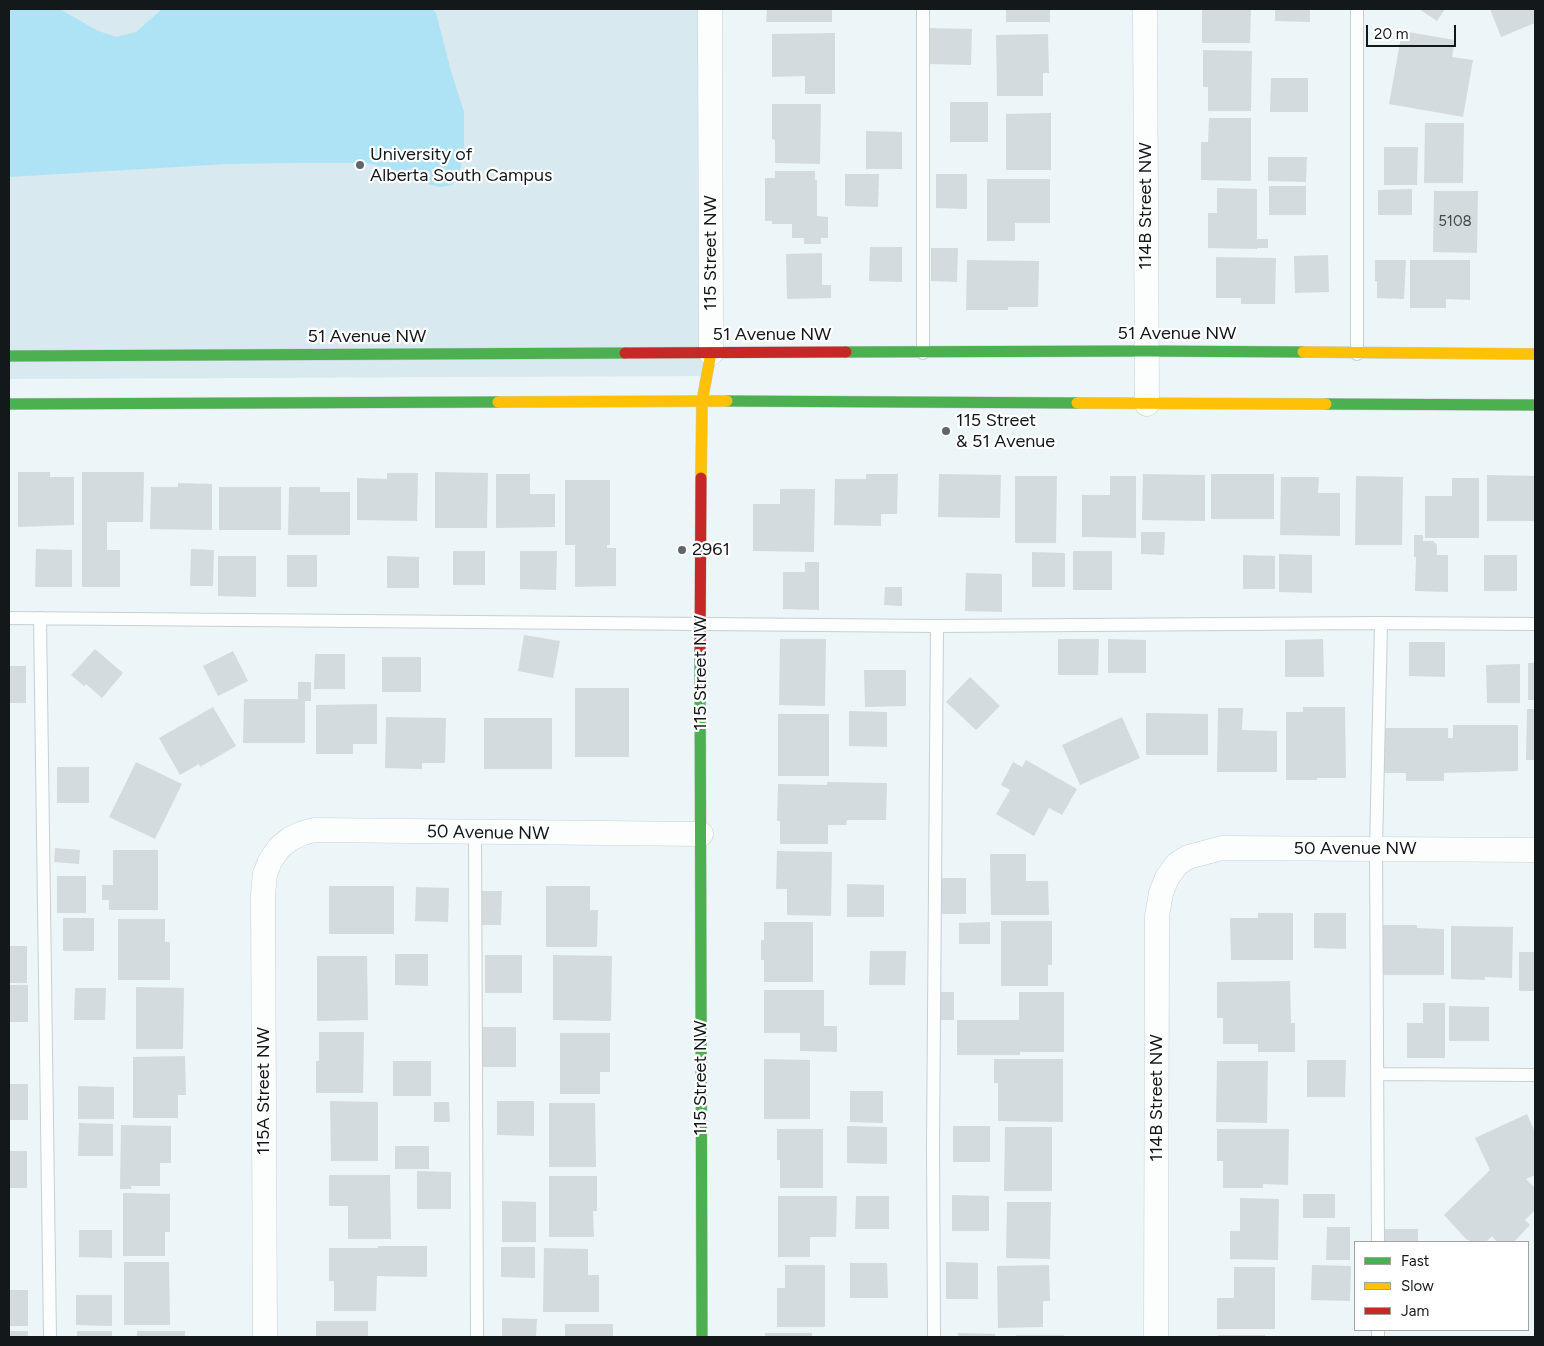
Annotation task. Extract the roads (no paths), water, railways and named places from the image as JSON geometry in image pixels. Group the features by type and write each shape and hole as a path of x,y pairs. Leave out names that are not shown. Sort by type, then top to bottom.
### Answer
{"main road":[{"name":"51 Avenue NW","path":"9,356 1146,351 1535,354"},
{"name":"115 Street NW","path":"702,1337 700,624 702,400 711,353"},
{"path":"9,404 702,400 1535,405"}],"street":[{"name":"115 Street NW","path":"710,9 711,353"},
{"name":"114B Street NW","path":"1145,9 1147,404"},
{"name":"50 Avenue NW","path":"279,848 290,839 314,830 701,834"},
{"name":"115A Street NW","path":"265,1337 263,894 265,874 270,861 279,848"},
{"name":"50 Avenue NW","path":"1178,864 1188,857 1222,848 1535,850"},
{"name":"114B Street NW","path":"1156,1337 1158,916 1161,893 1167,878 1178,864"}],"lane":[{"path":"923,9 923,353"},
{"path":"1357,9 1357,354"},
{"path":"9,618 937,626 1381,623 1535,624"},
{"path":"40,618 50,1337"},
{"path":"1378,1241 1376,849 1381,623"},
{"path":"934,1337 933,1137 937,626"},
{"path":"475,833 477,1337"},
{"path":"1377,1074 1535,1075"}],"place":[{"name":"University of Alberta South Campus","path":"360,165"},
{"name":"115 Street & 51 Avenue","path":"946,431"},
{"name":"2961","path":"682,550"}]}
